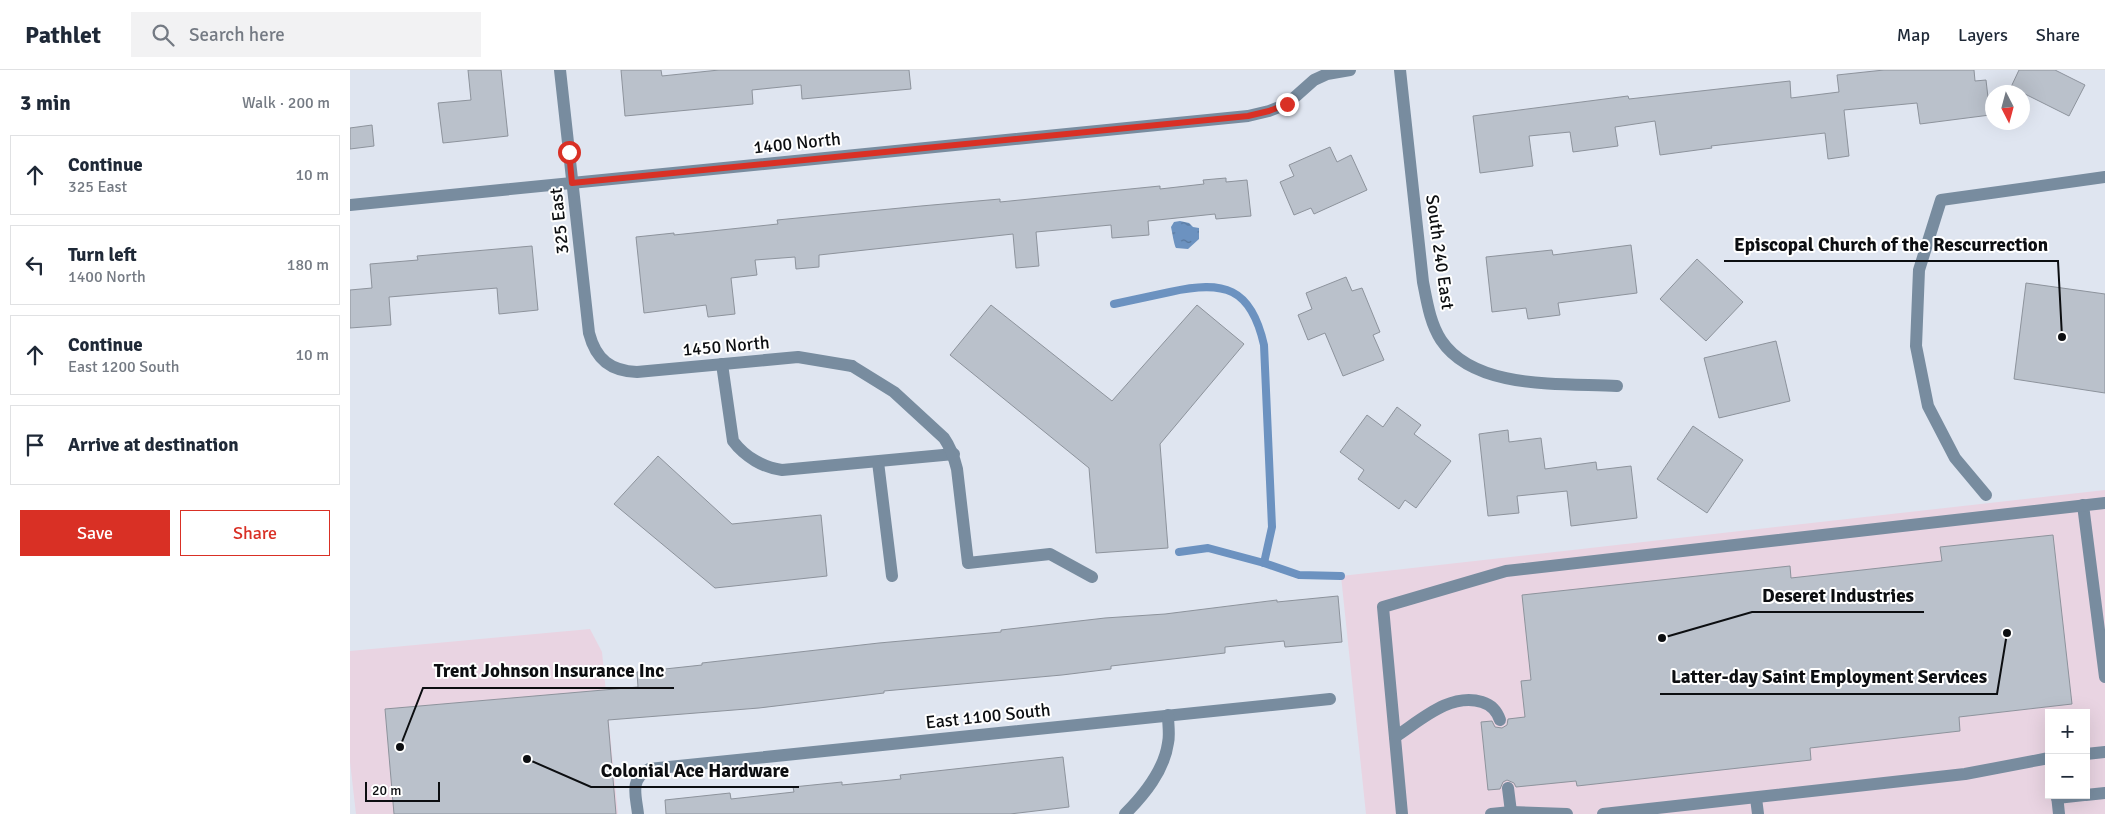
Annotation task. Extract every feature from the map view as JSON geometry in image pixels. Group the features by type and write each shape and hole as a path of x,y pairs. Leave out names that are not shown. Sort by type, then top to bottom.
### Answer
{"street":[{"name":"325 East","path":"560,70 589,333 592,345 604,363"},
{"name":"1400 North","path":"350,205 1248,116 1287,104 1305,86 1327,74 1350,70"},
{"name":"South 240 East","path":"1400,70 1423,282 1429,312 1442,342 1473,367 1490,375 1535,382 1617,386"},
{"path":"1986,495 1955,458 1928,406 1916,346 1919,270 1941,200 2105,177"},
{"name":"1450 North","path":"604,363 615,369 638,372 798,357 852,366 894,392 944,438 954,454"},
{"path":"722,364 733,441 737,447 761,465 782,470 954,454 968,563 1050,554 1092,577"},
{"path":"878,462 892,576"},
{"path":"1402,814 1383,607 1506,571 2105,503"},
{"path":"2083,505 2105,676"},
{"name":"East 1100 South","path":"638,814 635,784 639,774 648,769 1330,699"},
{"path":"1395,737 1437,710 1454,702 1477,701 1490,705 1498,714 1500,720"},
{"path":"1125,814 1157,776 1168,744 1168,715"},
{"path":"2090,754 2105,752"},
{"path":"1603,814 1965,774 2045,759"},
{"path":"1508,788 1510,812"},
{"path":"2090,794 2105,793"},
{"path":"1756,798 1758,814"},
{"path":"2057,799 2059,814"},
{"path":"1491,814 1510,812 1567,814"}],"shaded area":[{"path":"2105,490 2105,814 1366,814 1341,576"},
{"path":"590,629 602,652 618,814 356,814 350,762 350,651"}],"water":[{"path":"1180,221 1199,228 1199,239 1188,249 1176,248 1171,227 1174,222"}],"building":[{"path":"468,70 501,70 508,136 443,143 438,103 471,100"},
{"path":"621,70 661,70 662,76 719,70 909,70 911,89 802,99 801,85 752,90 753,104 625,116"},
{"path":"1884,70 1974,70 1975,81 1986,80 1985,116 1920,124 1917,103 1844,110 1849,156 1828,159 1825,133 1711,146 1712,148 1660,155 1655,121 1615,127 1618,146 1573,152 1570,132 1529,136 1533,166 1480,173 1473,116 1628,96 1629,99 1790,81 1791,98 1839,92 1837,75"},
{"path":"2019,70 2055,70 2085,85 2069,116 2030,96 2030,85 2012,85"},
{"path":"372,125 374,146 350,149 350,128"},
{"path":"1330,147 1337,162 1351,155 1367,190 1314,214 1311,208 1294,215 1280,182 1294,176 1289,165"},
{"path":"1226,178 1226,182 1247,180 1251,216 1216,219 1215,214 1148,221 1149,235 1112,238 1111,225 1036,232 1039,266 1016,268 1013,234 819,255 819,267 796,269 795,257 755,260 757,275 731,278 735,314 708,317 706,305 644,313 636,237 778,224 777,220 921,206 1000,199 1000,202 1160,186 1160,189 1204,184 1203,180"},
{"path":"1631,245 1637,293 1558,303 1560,315 1528,319 1526,308 1492,312 1486,257 1552,250 1553,255"},
{"path":"532,246 538,310 499,314 497,288 389,297 391,325 350,328 350,290 372,288 370,264 418,260 417,256"},
{"path":"1697,259 1743,302 1706,341 1660,299"},
{"path":"1346,277 1352,291 1362,288 1380,332 1373,335 1384,360 1343,376 1325,333 1308,340 1298,315 1312,309 1306,293"},
{"path":"2026,283 2105,294 2105,393 2014,379"},
{"path":"991,305 1112,401 1197,305 1244,344 1160,444 1168,548 1096,553 1089,468 950,355"},
{"path":"1776,341 1790,401 1719,418 1704,358"},
{"path":"1397,407 1421,425 1414,434 1451,461 1416,508 1405,500 1399,509 1358,479 1364,470 1340,452 1367,415 1383,427"},
{"path":"1693,426 1743,460 1707,513 1657,479"},
{"path":"1508,430 1509,442 1541,438 1545,469 1596,462 1597,470 1631,466 1637,518 1571,526 1567,491 1517,496 1519,513 1488,516 1479,434"},
{"path":"658,456 732,524 821,515 827,576 715,588 614,504"},
{"path":"2053,535 2072,704 1959,717 1960,731 1810,748 1811,760 1577,786 1576,781 1516,787 1514,783 1507,780 1503,782 1500,789 1488,790 1481,722 1492,721 1495,727 1502,728 1507,725 1508,719 1525,717 1521,681 1531,680 1522,595 1790,566 1791,578 1942,561 1940,547"},
{"path":"1338,596 1342,642 1285,647 1284,641 1225,647 1225,653 1111,666 1111,669 1062,675 884,691 884,693 759,708 608,720 616,814 394,814 385,709 638,687 637,672 702,665 702,663 879,643 1001,632 1001,630 1105,618 1165,614 1277,600 1277,602"},
{"path":"1063,757 1069,807 1010,814 666,814 665,800 730,793 731,799 794,792 793,787 842,782 842,785 901,779 900,775"}],"waterway":[{"path":"1114,304 1189,288 1206,287 1220,288 1232,292 1243,300 1251,311 1264,345 1272,527 1264,563"},
{"path":"1179,552 1208,548 1264,563 1299,575 1341,576"}],"place":[{"name":"Episcopal Church of the Rescurrection","path":"2062,337"},
{"name":"Latter-day Saint Employment Services","path":"2007,633"},
{"name":"Deseret Industries","path":"1662,638"},
{"name":"Trent Johnson Insurance Inc","path":"400,747"},
{"name":"Colonial Ace Hardware","path":"527,759"}],"route":[{"path":"569,152 572,183 1248,116 1287,104"}]}
